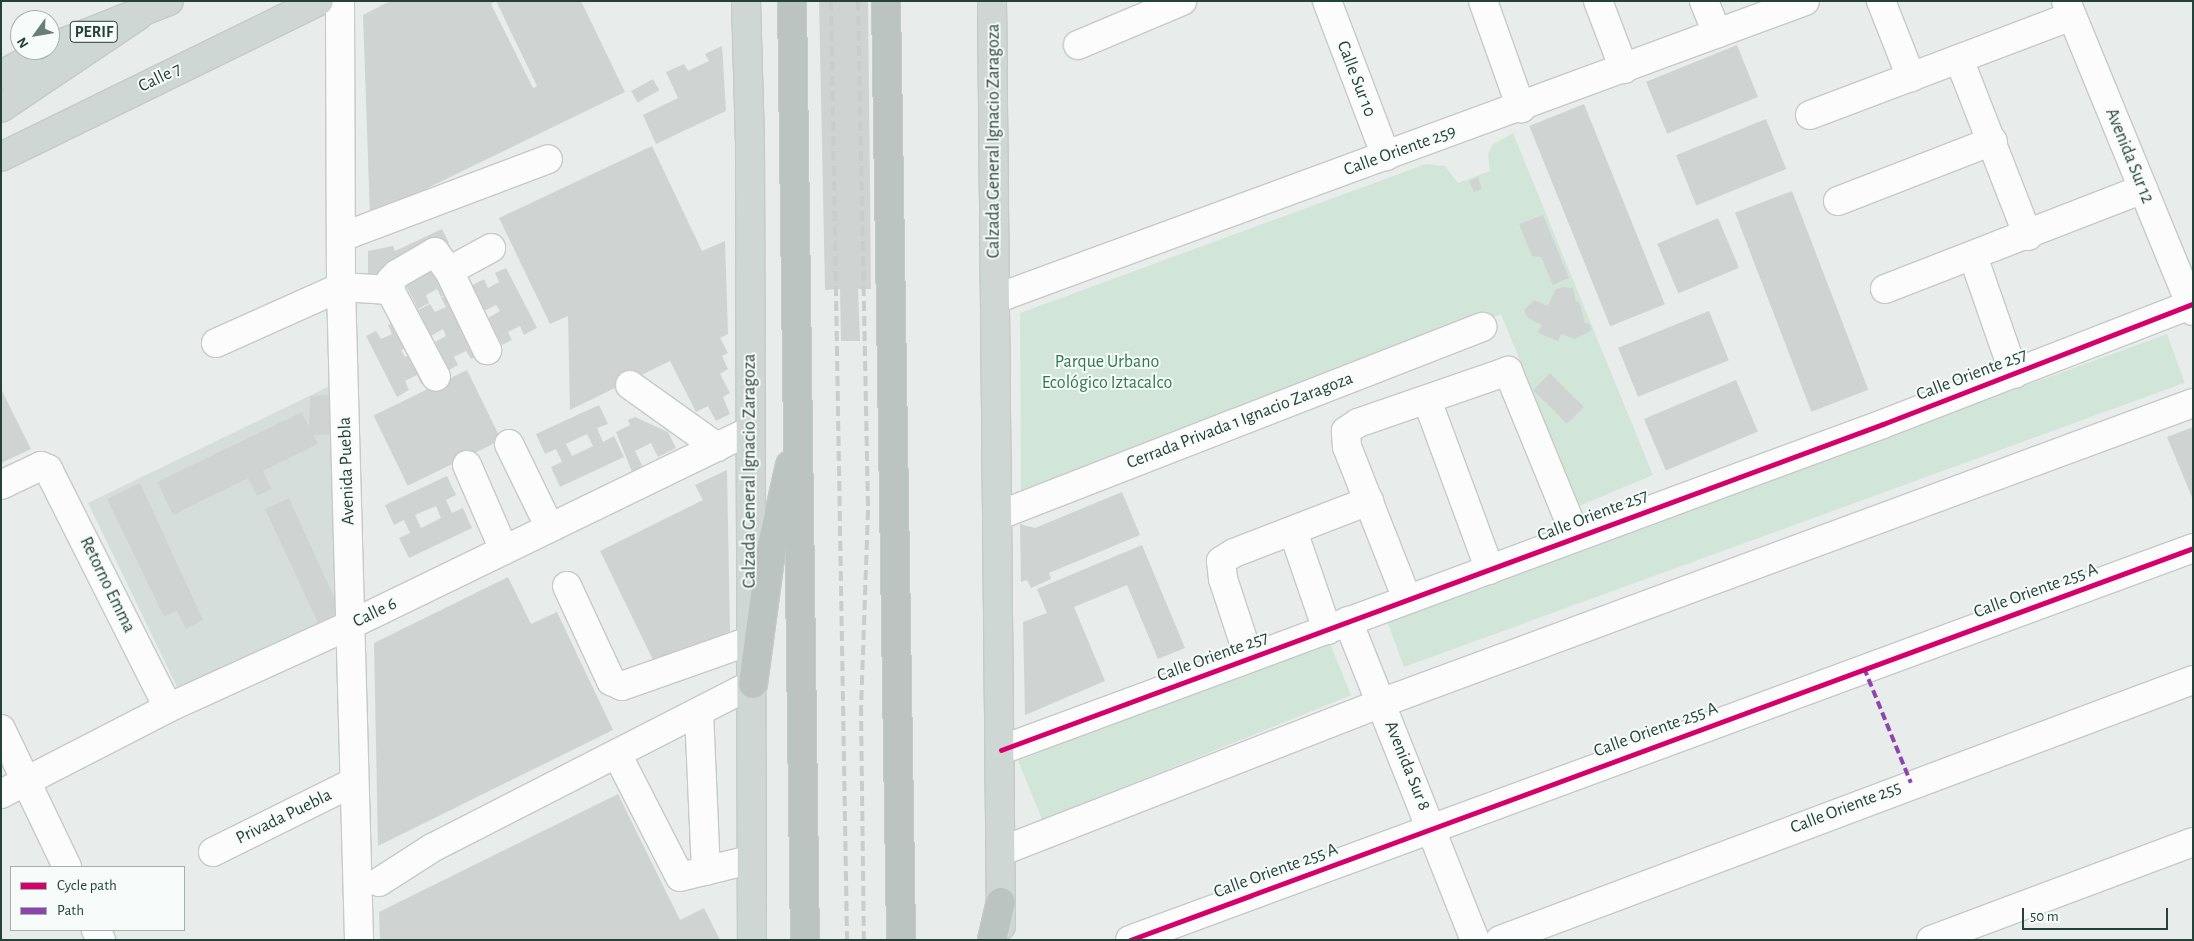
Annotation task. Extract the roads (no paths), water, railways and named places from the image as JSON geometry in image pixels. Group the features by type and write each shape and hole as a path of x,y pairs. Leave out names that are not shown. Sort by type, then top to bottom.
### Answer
{"highway":[{"path":"792,1 804,940"},
{"path":"886,1 901,940"},
{"path":"753,684 782,490 798,438"},
{"path":"992,940 1001,902"}],"main road":[{"name":"PERIF","path":"60,45 138,16 168,1"},
{"name":"Calle 7","path":"1,157 319,1"},
{"name":"Calzada General Ignacio Zaragoza","path":"746,1 750,142 750,642 753,684 750,860 752,940"},
{"name":"Calzada General Ignacio Zaragoza","path":"992,1 1002,851 1001,940"},
{"name":"PERIF","path":"1,108 138,16"},
{"name":"PERIF","path":"1,75 28,60"}],"street":[{"name":"Avenida Puebla","path":"340,1 341,287 352,624 359,940"},
{"path":"1078,45 1182,1"},
{"name":"Calle Sur 10","path":"1327,1 1386,156"},
{"path":"1483,1 1522,108"},
{"path":"1598,1 1624,69"},
{"path":"1704,1 1717,34"},
{"name":"Calle Oriente 259","path":"995,299 1522,108 1805,1"},
{"path":"1881,1 1910,77"},
{"path":"1810,115 1959,59 2069,9"},
{"name":"Avenida Sur 12","path":"2069,9 2192,307"},
{"path":"1959,59 1993,141 2028,236"},
{"path":"1838,201 1993,141"},
{"path":"342,237 548,159"},
{"path":"1885,289 2028,236 2143,189"},
{"path":"449,271 491,248"},
{"path":"436,377 390,290 391,280 397,274 435,252 449,271 487,350"},
{"path":"1973,256 2014,374"},
{"path":"216,343 341,287 390,290"},
{"name":"Calle Oriente 257","path":"1001,750 1490,570 2192,307"},
{"name":"Cerrada Privada 1 Ignacio Zaragoza","path":"997,516 1482,327"},
{"path":"1408,599 1347,447 1346,431 1358,423 1508,371 1576,537"},
{"path":"630,385 717,446"},
{"path":"1427,400 1490,570"},
{"path":"1002,851 1381,703 2193,403"},
{"name":"Calle 6","path":"1,794 168,708 352,624 749,431"},
{"path":"509,444 550,528"},
{"path":"467,465 504,550"},
{"name":"Retorno Emma","path":"1,485 41,466 53,476 168,708"},
{"path":"1249,658 1223,579 1221,561 1234,553 1369,501"},
{"name":"Avenida Sur 8","path":"1293,530 1338,625 1381,703 1475,940"},
{"name":"Calle Oriente 255 A","path":"1130,940 2193,548"},
{"path":"567,586 612,681 622,686 750,642"},
{"name":"Calle Oriente 255","path":"1500,940 2193,680"},
{"path":"379,872 432,848 753,684"},
{"path":"699,712 706,871"},
{"path":"1,729 67,866"},
{"path":"617,754 680,877 750,860"},
{"name":"Privada Puebla","path":"213,852 354,782"},
{"path":"1931,940 2193,842"}],"railway":[{"path":"831,1 847,940"},
{"path":"858,1 868,510 861,706 864,940"}],"park label":[{"name":"Parque Urbano Ecológico Iztacalco","path":"1107,373"}]}
